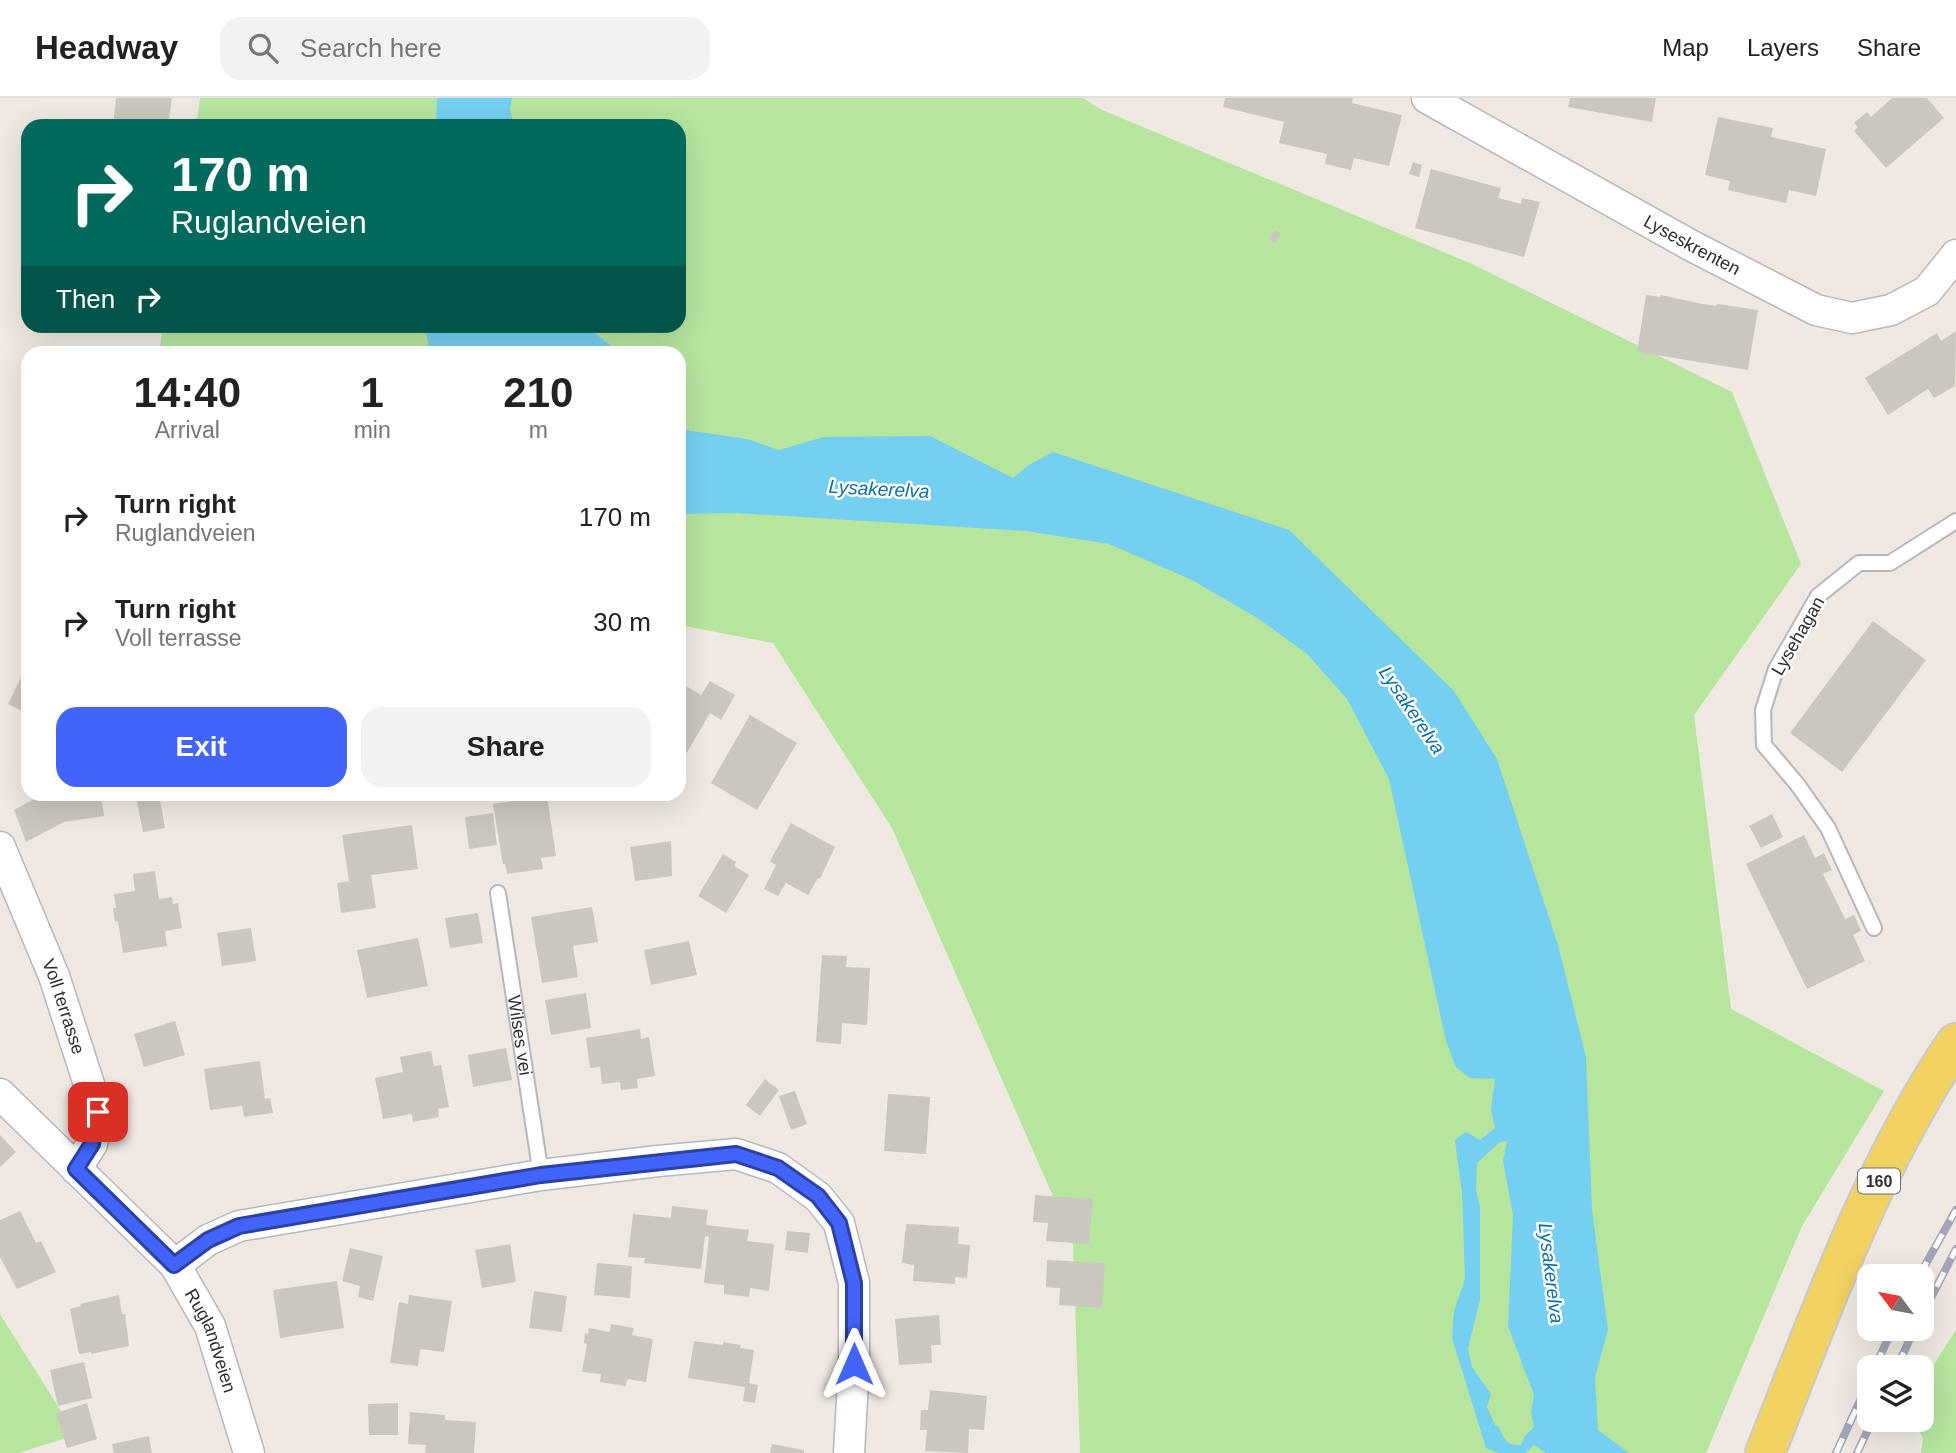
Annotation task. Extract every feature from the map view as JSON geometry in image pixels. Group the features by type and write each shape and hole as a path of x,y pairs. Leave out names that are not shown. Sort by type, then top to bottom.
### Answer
{"main road":[{"name":"160","path":"1765,1453 1815,1326 1871,1196 1910,1120 1956,1043"}],"street":[{"name":"Lyseskrenten","path":"1427,98 1692,246 1816,310 1852,318 1891,310 1927,291 1956,255"},
{"name":"Voll terrasse","path":"0,847 54,975 98,1112 92,1144 76,1169"},
{"name":"Ruglandveien","path":"0,1094 174,1265 210,1326 249,1453"},
{"path":"174,1265 208,1240 239,1226 541,1175 736,1154 778,1168 818,1196 839,1223 854,1283 854,1364 849,1453"}],"lane":[{"name":"Lysehagan","path":"1874,928 1828,828 1765,744 1763,710 1776,669 1818,596 1859,563 1890,563 1956,521"},
{"name":"Wilses vei","path":"498,893 541,1175"}],"green space":[{"path":"200,98 1083,98 1102,110 1470,263 1732,392 1801,564 1694,715 1731,1009 1884,1091 1802,1226 1706,1453 1080,1453 1073,1242 892,828 773,643 686,626 686,346 160,346 162,333 686,333 686,119 197,119"},
{"path":"0,1314 76,1435 18,1453 0,1453"},
{"path":"1956,1330 1956,1453 1921,1453 1923,1438 1920,1432 1934,1432 1934,1364"}],"water":[{"path":"437,98 512,98 510,109 512,119 436,119"},
{"path":"426,333 595,333 611,346 429,346"},
{"name":"Lysakerelva","path":"686,430 747,439 779,450 824,437 930,436 1013,478 1029,465 1053,452 1289,530 1454,691 1497,759 1558,945 1586,1057 1592,1210 1608,1330 1595,1377 1598,1430 1629,1453 1546,1453 1534,1445 1525,1453 1499,1453 1486,1448 1452,1338 1454,1311 1465,1279 1462,1192 1455,1140 1466,1132 1480,1140 1495,1128 1491,1110 1495,1079 1470,1078 1456,1067 1446,1041 1389,779 1347,699 1307,654 1259,619 1192,580 1109,544 1026,531 736,513 686,514","holes":["1507,1141 1503,1161 1513,1215 1508,1326 1534,1395 1531,1412 1534,1427 1521,1445 1509,1443 1495,1425 1487,1407 1491,1394 1472,1367 1468,1349 1480,1300 1477,1163 1500,1142"]}],"building":[{"path":"116,98 172,98 169,119 114,119"},
{"path":"1225,98 1353,98 1352,103 1402,115 1389,166 1354,158 1351,170 1325,164 1327,154 1279,143 1284,122 1223,107"},
{"path":"1570,98 1656,98 1652,122 1568,107"},
{"path":"1892,98 1927,98 1944,118 1886,168 1854,131 1858,127 1854,123 1867,112 1871,117"},
{"path":"1718,117 1773,128 1771,137 1826,149 1816,196 1789,190 1786,203 1728,190 1730,181 1705,175"},
{"path":"1413,162 1422,165 1419,177 1409,174"},
{"path":"1431,169 1501,188 1498,198 1521,204 1522,198 1540,202 1524,257 1415,228"},
{"path":"1274,230 1281,233 1276,243 1269,240"},
{"path":"1646,295 1758,310 1748,370 1637,352"},
{"path":"1956,331 1955,386 1934,398 1928,389 1888,415 1865,378 1937,333 1941,341"},
{"path":"1873,621 1926,660 1842,772 1790,733"},
{"path":"21,677 21,710 8,704"},
{"path":"710,681 735,695 721,720 710,713 686,754 686,686 701,695"},
{"path":"750,715 797,743 757,810 711,783"},
{"path":"30,801 102,801 104,816 64,822 26,842 14,810"},
{"path":"137,801 160,801 165,828 143,832"},
{"path":"548,801 556,856 541,858 543,869 507,874 493,804"},
{"path":"493,813 497,845 469,849 465,817"},
{"path":"1772,814 1783,837 1761,848 1749,826"},
{"path":"791,823 835,847 820,879 818,878 808,895 786,883 778,896 764,889 776,865 770,861"},
{"path":"412,825 418,869 371,875 376,908 341,913 337,883 349,881 342,835"},
{"path":"1804,835 1815,858 1824,853 1832,870 1823,874 1845,919 1854,915 1861,931 1853,935 1865,961 1807,989 1746,864"},
{"path":"671,841 672,876 635,881 630,847"},
{"path":"723,854 736,862 734,866 749,875 726,913 698,896"},
{"path":"155,871 159,899 172,897 173,904 178,903 182,928 165,931 167,946 123,953 118,921 115,922 114,894 135,891 133,874"},
{"path":"592,907 598,942 573,946 578,977 542,983 531,917"},
{"path":"478,913 483,943 450,948 445,918"},
{"path":"251,928 256,961 222,966 217,933"},
{"path":"418,938 428,986 367,998 357,950"},
{"path":"689,941 697,975 651,985 644,950"},
{"path":"822,955 847,956 846,967 870,968 867,1025 842,1023 841,1044 816,1042"},
{"path":"586,993 591,1028 551,1035 545,1000"},
{"path":"175,1021 185,1055 144,1067 134,1034"},
{"path":"640,1029 641,1039 649,1037 655,1076 637,1079 638,1088 621,1090 620,1082 602,1084 600,1067 590,1068 586,1038"},
{"path":"506,1048 512,1080 473,1087 468,1055"},
{"path":"431,1051 434,1066 441,1065 449,1107 438,1109 439,1117 413,1122 412,1114 383,1119 375,1078 403,1072 400,1057"},
{"path":"260,1061 265,1099 270,1098 273,1113 244,1117 242,1106 210,1110 204,1069"},
{"path":"765,1079 779,1090 760,1116 746,1105"},
{"path":"795,1091 807,1124 791,1130 779,1096"},
{"path":"888,1094 930,1097 926,1154 884,1151"},
{"path":"0,1135 16,1152 0,1167"},
{"path":"1035,1195 1093,1199 1089,1244 1046,1241 1048,1223 1033,1222"},
{"path":"672,1206 708,1210 706,1225 749,1230 747,1241 774,1244 769,1291 750,1288 749,1297 724,1294 724,1285 704,1283 709,1237 705,1236 701,1269 644,1263 645,1258 628,1257 633,1214 671,1218"},
{"path":"20,1211 36,1243 41,1241 56,1272 17,1289 0,1257 0,1220"},
{"path":"906,1224 959,1227 958,1244 970,1245 967,1278 955,1277 955,1284 913,1281 914,1265 902,1263"},
{"path":"787,1231 810,1233 808,1253 785,1250"},
{"path":"510,1244 516,1282 482,1288 475,1250"},
{"path":"350,1248 383,1256 373,1301 358,1297 360,1286 342,1281"},
{"path":"1047,1260 1105,1263 1102,1308 1059,1305 1060,1288 1046,1287"},
{"path":"597,1263 632,1266 630,1298 594,1295"},
{"path":"337,1281 344,1328 280,1338 273,1290"},
{"path":"534,1291 567,1296 562,1332 529,1328"},
{"path":"119,1295 122,1314 125,1314 129,1346 79,1354 70,1309"},
{"path":"409,1295 452,1301 444,1352 420,1349 418,1366 390,1363 399,1302 408,1304"},
{"path":"939,1315 941,1345 931,1345 932,1363 899,1365 895,1319"},
{"path":"611,1324 634,1328 632,1335 653,1339 646,1382 627,1379 626,1386 600,1382 601,1374 582,1372 587,1344 584,1343 585,1333 588,1334 589,1328 610,1332"},
{"path":"694,1341 723,1345 723,1342 754,1350 749,1383 758,1385 755,1403 743,1401 745,1387 688,1378"},
{"path":"84,1362 92,1398 58,1406 50,1370"},
{"path":"930,1390 987,1396 984,1430 969,1429 968,1453 925,1451 927,1430 920,1430 921,1410 928,1410"},
{"path":"87,1403 97,1439 67,1448 56,1413"},
{"path":"398,1403 398,1435 369,1435 368,1404"},
{"path":"410,1412 445,1415 445,1420 476,1422 474,1453 425,1453 426,1445 408,1444"},
{"path":"149,1436 152,1453 114,1453 112,1444"},
{"path":"772,1444 804,1450 804,1453 770,1453"}],"railway":[{"path":"1926,1264 1956,1210"},
{"path":"1934,1292 1956,1249"},
{"path":"1881,1355 1887,1341"},
{"path":"1903,1355 1909,1341"},
{"path":"1836,1453 1857,1407"},
{"path":"1857,1453 1867,1432"}],"route":[{"path":"98,1112 92,1144 76,1169 174,1265 208,1240 239,1226 541,1175 736,1154 778,1168 818,1196 839,1223 854,1283 854,1364"}]}
